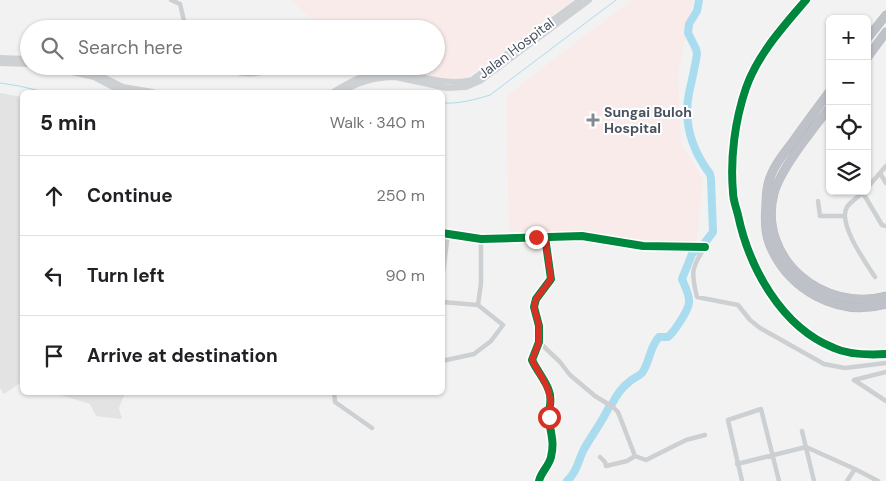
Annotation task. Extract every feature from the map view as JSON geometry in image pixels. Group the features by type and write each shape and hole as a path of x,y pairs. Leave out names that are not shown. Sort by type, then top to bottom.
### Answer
{"highway":[{"path":"871,34 886,15"},
{"path":"871,52 884,34 874,30"},
{"path":"826,96 783,155 771,175 766,194 765,215 768,241 782,268 796,284 810,294 833,303 852,306 880,303 886,296"},
{"path":"826,113 780,177 774,194 771,213 773,231 786,261 809,283 823,292 880,303"}],"main road":[{"name":"Jalan Hospital","path":"407,75 443,83 461,83 472,80 580,0"},
{"name":"Jalan Hospital","path":"337,90 367,75 395,77 447,88 466,87 480,81 589,0"},
{"path":"806,0 765,50 754,69 741,104 733,152 733,193 742,234 757,271 784,312 809,335 834,349 867,355 886,354"},
{"path":"0,58 20,59"},
{"path":"0,63 20,64"},
{"path":"95,75 119,90"},
{"path":"95,75 123,87 141,90"},
{"name":"Jalan Hospital","path":"345,90 379,75"}],"street":[{"path":"170,0 180,4 184,20"},
{"path":"871,183 886,166"},
{"path":"880,173 886,183"},
{"path":"861,195 846,208 844,216 857,249 875,277"},
{"path":"866,195 882,225 886,226"},
{"path":"818,201 820,216 844,216"},
{"path":"445,234 482,239 582,236 644,246 705,247 696,262 692,277 697,297 738,305 750,320 760,328 824,364 846,368 886,363"},
{"path":"445,257 448,234"},
{"path":"538,481 548,466 553,436 549,417 550,392 532,360 539,342 539,326 534,307 536,299 551,279 545,236"},
{"path":"478,306 481,283 482,239"},
{"path":"445,302 478,306 503,324 491,340 474,354 445,360"},
{"path":"539,342 560,362 570,375 595,396 614,407 618,412 635,456 646,460 686,440 705,435"},
{"path":"886,372 854,380 886,400"},
{"path":"334,395 334,402 372,428"},
{"path":"742,481 728,420 761,410 779,481"},
{"path":"802,431 814,481"},
{"path":"737,464 806,447 878,481"},
{"path":"600,457 606,466 627,461 635,456"},
{"path":"846,481 855,469"}],"shaded area":[{"path":"291,0 573,0 502,54 465,78 449,80 428,75 445,75 445,20 313,20"},
{"name":"Sungai Buloh Hospital","path":"632,0 693,0 678,73 681,144 703,179 697,238 692,246 669,246 509,231 506,96"},
{"path":"0,93 20,97 20,383 4,394 0,388"},
{"path":"61,395 124,395 119,408 122,419 96,416 90,404"}],"waterway":[{"path":"445,103 466,101 490,95 616,0"},
{"path":"699,0 697,11 689,24 688,33 697,54 687,104 687,115 690,136 711,179 713,232 703,245"},
{"path":"0,83 36,90"},
{"path":"612,404 624,387 642,373 656,341 659,337 668,337 674,331 688,307 688,294 682,279 692,254 698,249"},
{"path":"567,481 573,474 584,449 609,407"}],"cycle path":[{"path":"806,0 764,52 746,88 734,139 732,166 734,201 743,235 759,274 770,293 798,326 815,338 846,352 886,354"},
{"path":"445,233 481,239 582,236 643,246 705,247"},
{"path":"539,481 550,460 553,446 549,418 550,395 546,383 532,360 539,342 539,326 534,307 536,299 551,279 545,237"}],"place":[{"name":"Sungai Buloh Hospital","path":"593,120"}],"route":[{"path":"536,237 545,236 551,279 536,299 534,307 539,326 539,342 532,360 550,392 549,417"}]}
